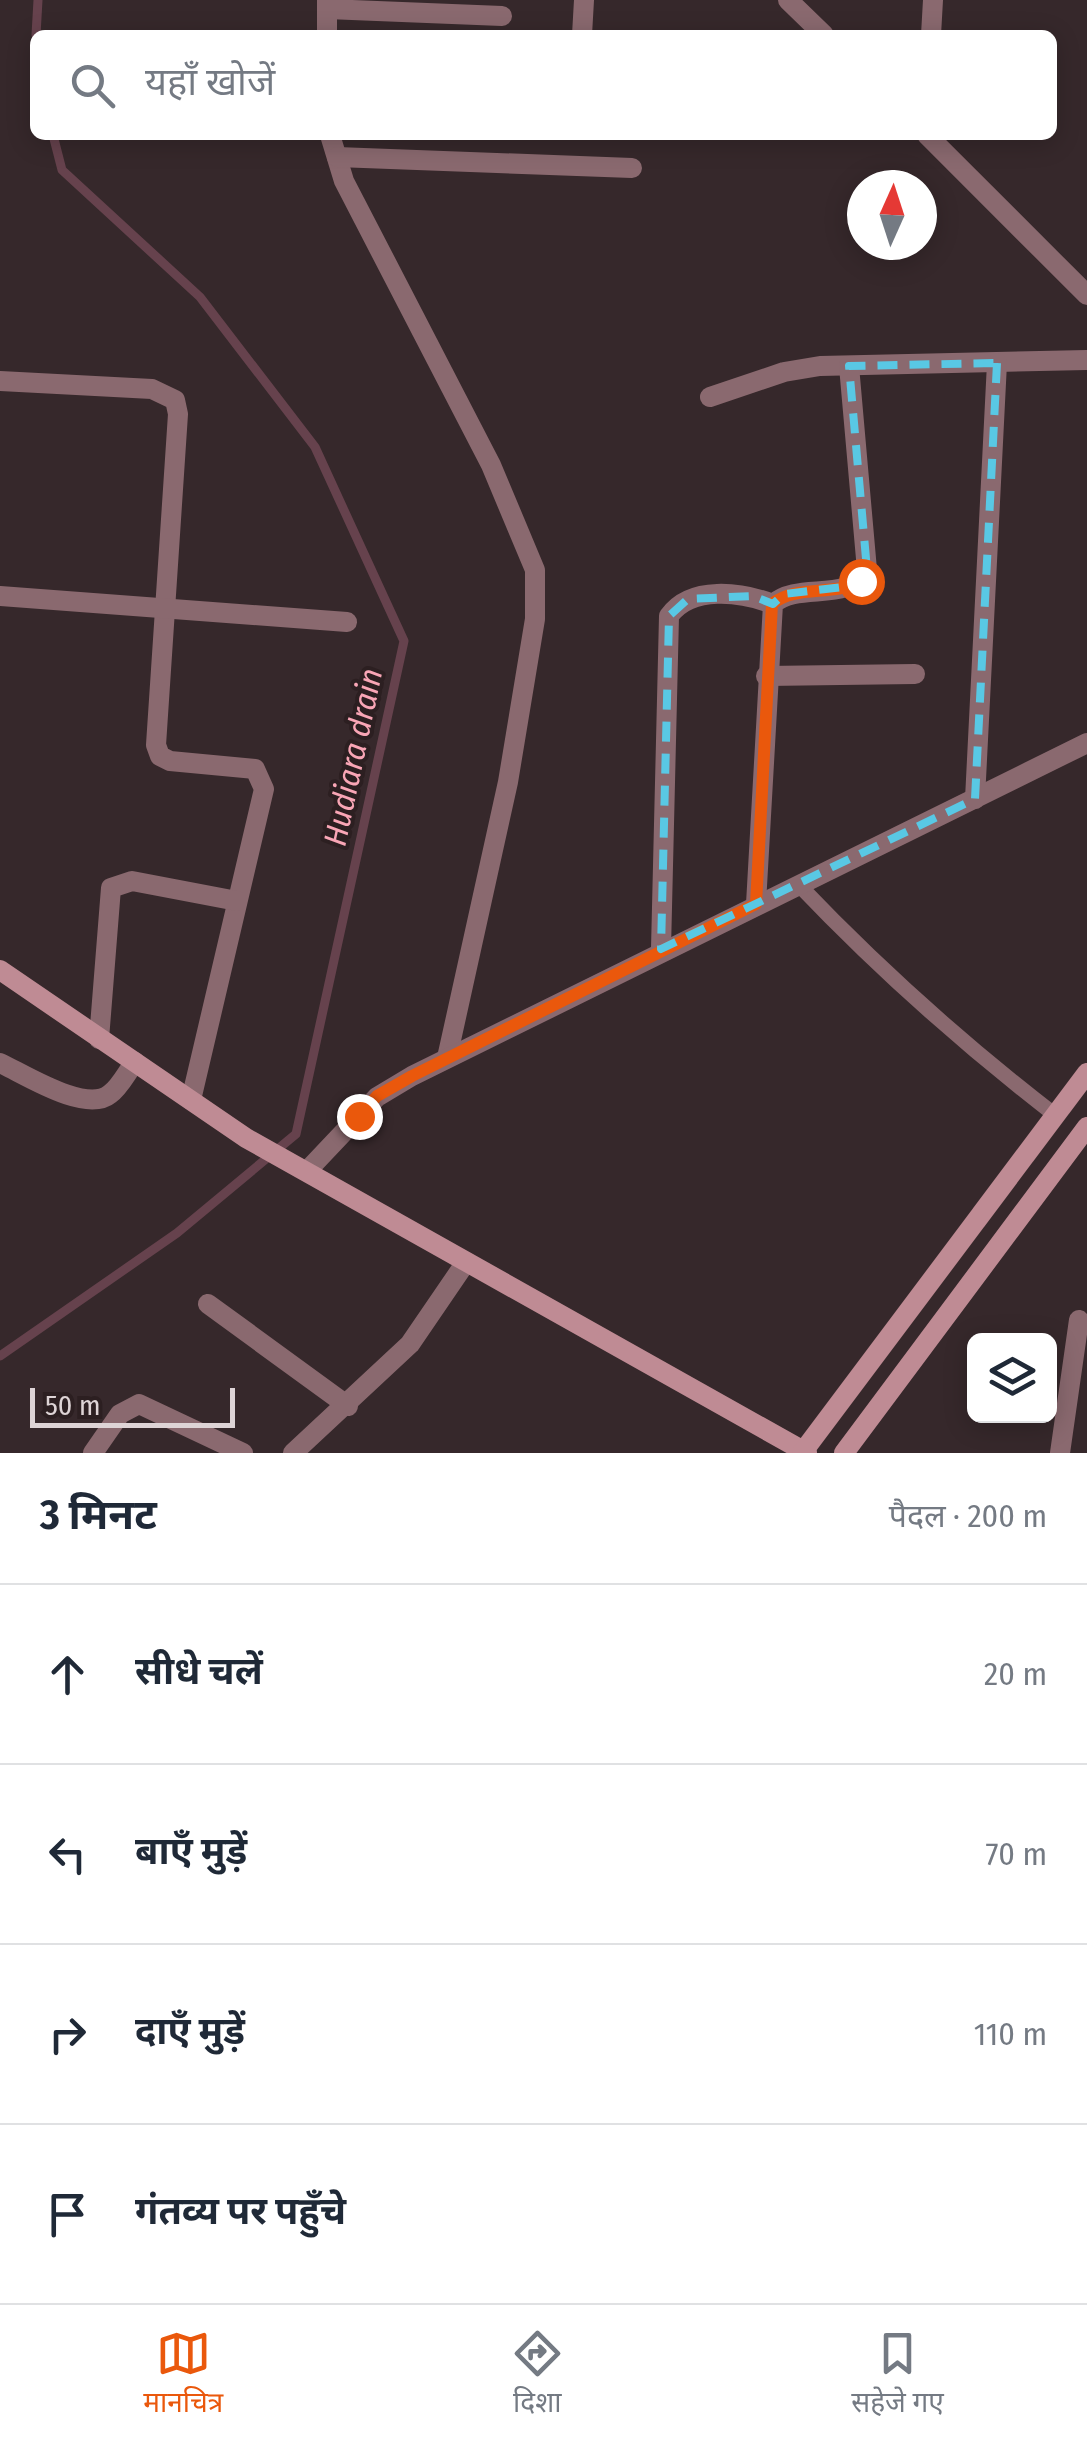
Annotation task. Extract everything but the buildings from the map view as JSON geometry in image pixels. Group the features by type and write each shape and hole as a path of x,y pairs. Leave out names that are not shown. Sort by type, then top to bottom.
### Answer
{"street":[{"path":"582,30 584,0"},
{"path":"788,0 819,30"},
{"path":"931,30 933,0"},
{"path":"326,30 327,4 502,16"},
{"path":"332,140 344,181 512,510 534,570 535,619 508,782 447,1058"},
{"path":"932,140 1087,295"},
{"path":"337,157 632,168"},
{"path":"710,397 784,372 849,366 1087,360"},
{"path":"975,800 997,362"},
{"path":"756,904 772,604 784,594 851,586 867,570 849,366"},
{"path":"0,382 152,390 175,400 178,414 156,745 160,756 255,769 262,776 264,788 191,1100"},
{"path":"662,949 669,616 688,599 711,594 753,596 772,604"},
{"path":"0,596 347,622"},
{"path":"766,676 914,674"},
{"path":"302,1168 377,1096 447,1058 1087,743"},
{"path":"99,1039 111,888 132,880 237,900"},
{"path":"0,970 246,1138 804,1453 1087,1073"},
{"path":"0,1063 77,1098 97,1100 110,1095 134,1062"},
{"path":"844,1453 1087,1127"},
{"path":"293,1453 348,1406 410,1344 466,1262"},
{"path":"208,1304 348,1406"},
{"path":"1060,1453 1079,1320"},
{"path":"93,1453 120,1414 139,1404 243,1453"}],"lane":[{"path":"798,884 874,964 944,1028 1055,1115"}],"highlighted area":[{"path":"997,363 975,799 661,949 669,616 688,599 753,596 773,604 784,594 851,586 867,570 849,366"}],"waterway":[{"name":"Hudiara drain","path":"36,30 38,0"},
{"name":"Hudiara drain","path":"0,1356 177,1233 296,1134 404,641 315,447 200,297 62,170 54,140"}],"route":[{"path":"359,1116 377,1096 412,1076 756,904 768,618 772,604 784,594 835,589 861,581"}]}
